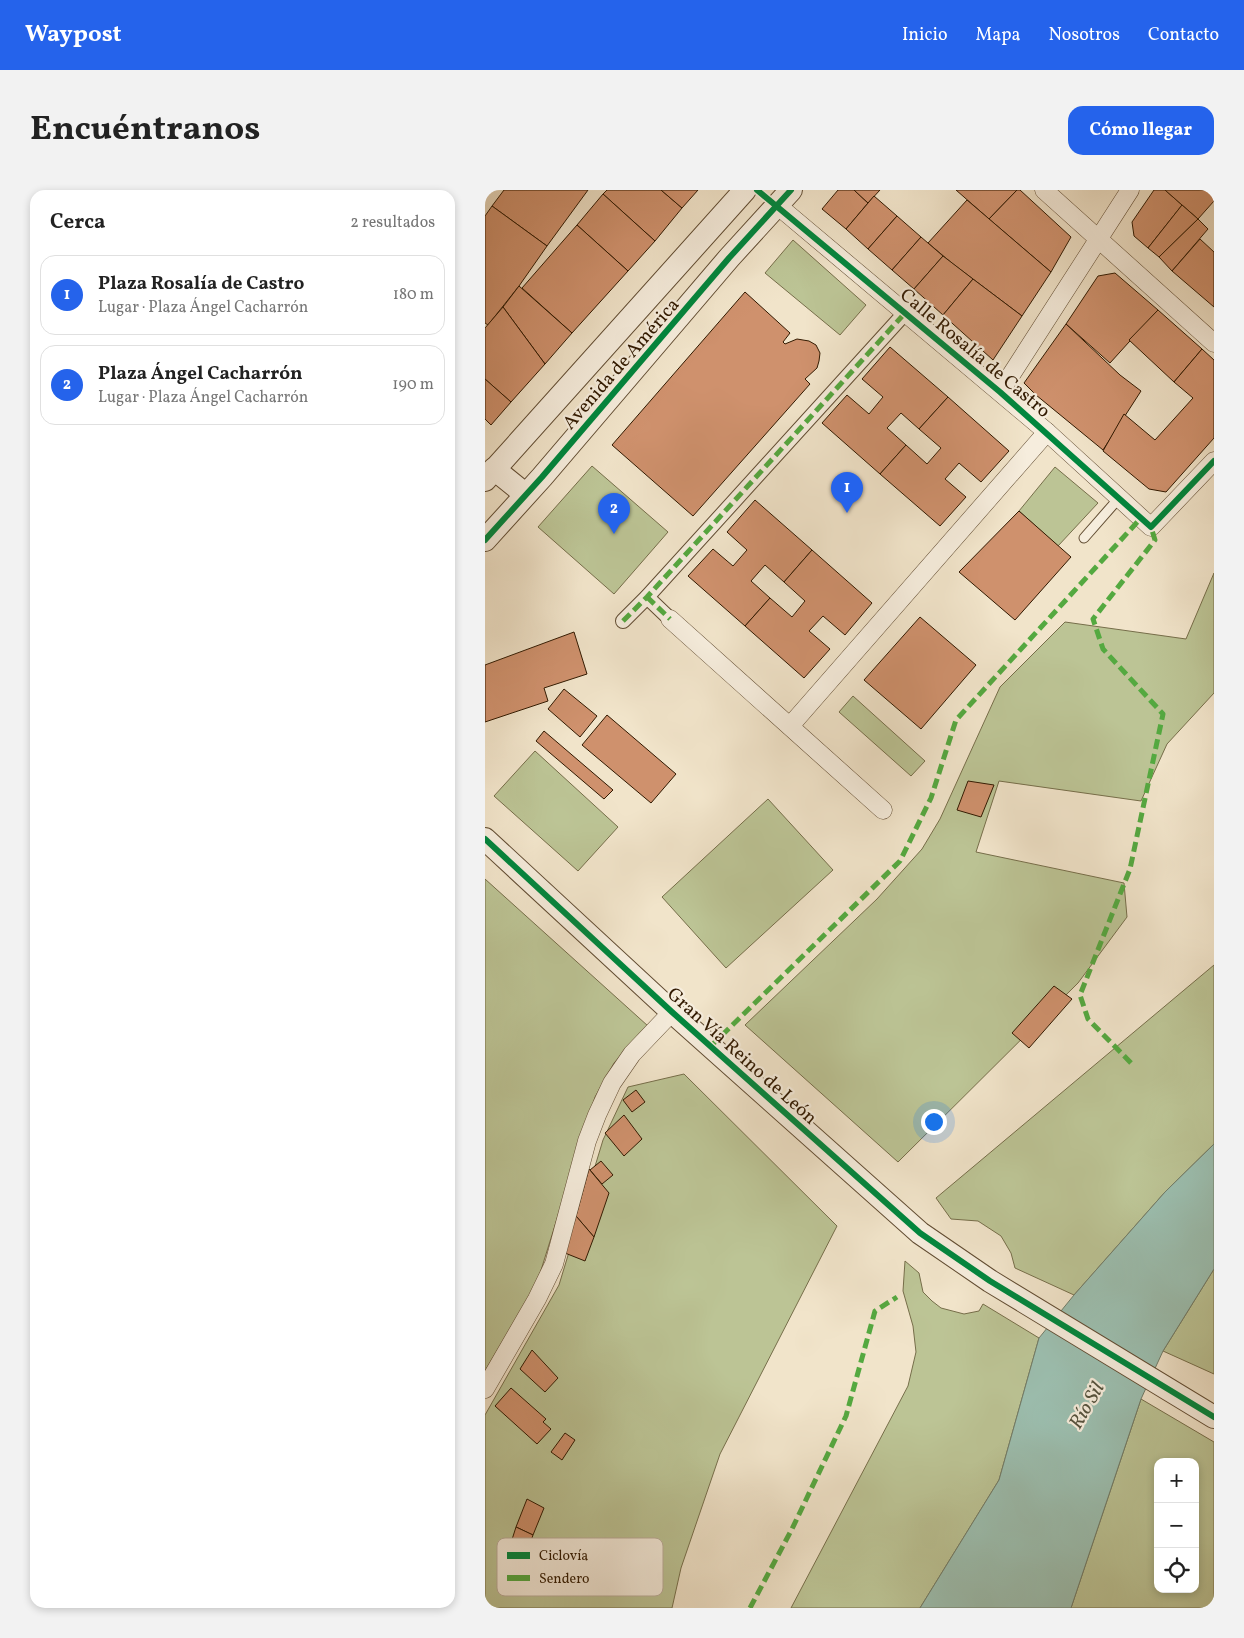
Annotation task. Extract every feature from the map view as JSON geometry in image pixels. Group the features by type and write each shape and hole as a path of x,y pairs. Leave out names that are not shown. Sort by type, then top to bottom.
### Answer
{"street":[{"name":"Avenida de América","path":"525,494 488,470 745,190"},
{"path":"757,190 784,198"},
{"path":"1044,190 1100,238 1214,342"},
{"path":"1000,392 1130,190"},
{"name":"Avenida de América","path":"485,540 729,258 784,198"},
{"name":"Calle Rosalía de Castro","path":"784,198 905,313 1047,432 1151,526 1214,461"},
{"path":"702,239 729,258"},
{"path":"623,621 905,313"},
{"name":"Calle Rosalía de Castro","path":"790,726 1047,432"},
{"path":"647,597 883,810"},
{"name":"Gran Vía Reino de León","path":"485,839 672,1012 920,1234 990,1281 1214,1417"},
{"path":"485,1389 537,1299 554,1264 587,1141 612,1083 632,1054 672,1012"}],"lane":[{"path":"1084,538 1119,498"}],"shaded area":[{"path":"793,240 866,305 840,335 765,273"},
{"path":"592,466 668,532 614,594 538,527"},
{"path":"1055,467 1098,503 1058,546 1019,511"},
{"path":"1214,573 1214,693 1167,744 1141,801 999,781 976,852 1124,883 1127,917 1078,983 898,1162 745,1025 877,899 922,849 940,819 1000,687 1065,622 1186,639"},
{"path":"853,696 925,761 911,776 839,712"},
{"path":"535,751 618,827 578,871 494,796"},
{"path":"768,799 833,870 726,968 662,897"},
{"path":"485,879 648,1026 614,1063 595,1097 537,1283 485,1371"},
{"path":"1214,965 1214,1144 1165,1192 1074,1295 1015,1268 1011,1253 1001,1236 978,1221 951,1219 936,1198"},
{"path":"684,1074 837,1226 720,1454 681,1568 672,1608 485,1608 485,1415 559,1285 603,1140 628,1087"},
{"path":"905,1261 919,1273 923,1292 941,1308 964,1314 979,1311 983,1304 1039,1338 999,1480 920,1608 791,1608 908,1386 916,1352 913,1326 903,1291"},
{"path":"1214,1269 1214,1374 1163,1351"},
{"path":"1141,1399 1214,1442 1214,1608 1071,1608"}],"water":[{"name":"Río Sil","path":"1214,1144 1214,1269 1163,1351 1141,1399 1071,1608 920,1608 999,1480 1039,1338 1074,1295 1165,1192"}],"building":[{"path":"504,190 588,190 547,246 492,206"},
{"path":"607,190 661,190 682,208 655,241 603,194"},
{"path":"661,190 698,190 682,208"},
{"path":"838,190 854,190 868,203 846,229 822,209"},
{"path":"854,190 880,190 868,203"},
{"path":"956,190 1017,190 989,219"},
{"path":"1017,190 1020,190 1071,237 1051,272 989,219"},
{"path":"1154,190 1165,190 1182,205 1148,248 1134,236 1132,222"},
{"path":"1165,190 1214,190 1214,201 1198,219"},
{"path":"603,194 655,241 628,271 577,225"},
{"path":"874,196 897,216 868,249 846,229"},
{"path":"967,200 1051,272 1022,316 928,243"},
{"path":"1182,205 1198,219 1159,257 1148,248"},
{"path":"492,206 547,246 519,286 488,325 485,323 485,216"},
{"path":"897,216 921,237 892,270 868,249"},
{"path":"1198,219 1208,229 1172,271 1159,257"},
{"path":"577,225 628,271 572,333 522,288"},
{"path":"921,237 943,256 914,289 892,270"},
{"path":"1200,239 1214,252 1214,307 1172,271"},
{"path":"943,256 973,279 943,315 914,289"},
{"path":"1115,273 1158,310 1110,363 1066,324 1098,276"},
{"path":"973,279 1022,316 993,360 943,315"},
{"path":"519,286 572,333 545,364 503,307"},
{"path":"745,292 790,333 783,342 785,344 797,339 809,341 816,345 820,353 819,361 817,368 805,379 810,384 693,516 612,445"},
{"path":"503,307 545,364 511,402 485,379 485,328"},
{"path":"1158,310 1202,349 1174,382 1129,340"},
{"path":"1066,324 1120,375 1141,391 1103,450 1024,383"},
{"path":"890,347 948,397 919,429 901,413 887,428 906,445 880,474 822,423 847,395 869,414 883,397 862,379"},
{"path":"1202,349 1214,360 1214,438 1166,492 1149,489 1103,451 1124,414 1155,440 1193,398 1174,382"},
{"path":"485,379 511,402 491,425 485,419"},
{"path":"948,397 1009,451 981,482 959,463 945,479 966,497 940,526 880,474 906,445 927,464 941,448 919,429"},
{"path":"755,500 812,550 784,582 765,565 751,581 770,598 745,626 688,576 713,549 733,566 747,550 727,532"},
{"path":"1019,511 1071,557 1015,620 959,572"},
{"path":"812,550 872,603 845,635 823,616 809,631 830,649 804,678 745,626 770,598 792,617 805,601 784,582"},
{"path":"920,617 976,665 921,729 864,680"},
{"path":"574,632 587,674 544,688 548,701 485,722 485,665"},
{"path":"564,689 597,716 580,737 548,709"},
{"path":"607,715 676,774 651,803 582,745"},
{"path":"544,731 613,790 604,799 536,741"},
{"path":"968,781 994,785 981,817 957,810"},
{"path":"1054,986 1072,999 1029,1048 1012,1033"},
{"path":"636,1090 645,1102 632,1112 623,1100"},
{"path":"624,1115 642,1139 624,1156 605,1133"},
{"path":"601,1161 613,1175 602,1184 590,1170"},
{"path":"589,1169 609,1193 594,1237 576,1216"},
{"path":"576,1216 594,1237 585,1261 565,1253"},
{"path":"532,1350 558,1378 545,1392 520,1369"},
{"path":"511,1388 546,1419 543,1422 551,1429 537,1444 495,1406"},
{"path":"565,1433 575,1440 562,1460 551,1452"},
{"path":"527,1499 544,1508 533,1535 516,1527"},
{"path":"516,1527 533,1535 532,1538 512,1538"}],"marked path":[{"path":"623,621 905,313"},
{"path":"711,1046 900,861 931,798 956,720 1141,518"},
{"path":"1131,1063 1088,1019 1080,995 1130,869 1163,714 1103,649 1093,619 1155,540 1151,527"},
{"path":"647,597 670,619"},
{"path":"750,1608 792,1529 846,1416 875,1311 897,1297"}],"cycle path":[{"path":"757,190 1000,392 1151,527 1214,461"},
{"path":"485,540 542,477 729,258 791,190"},
{"path":"485,839 672,1012 920,1233 990,1281 1214,1417"}],"place":[{"name":"Plaza Rosalía de Castro","path":"847,513"},
{"name":"Plaza Ángel Cacharrón","path":"614,534"}]}
